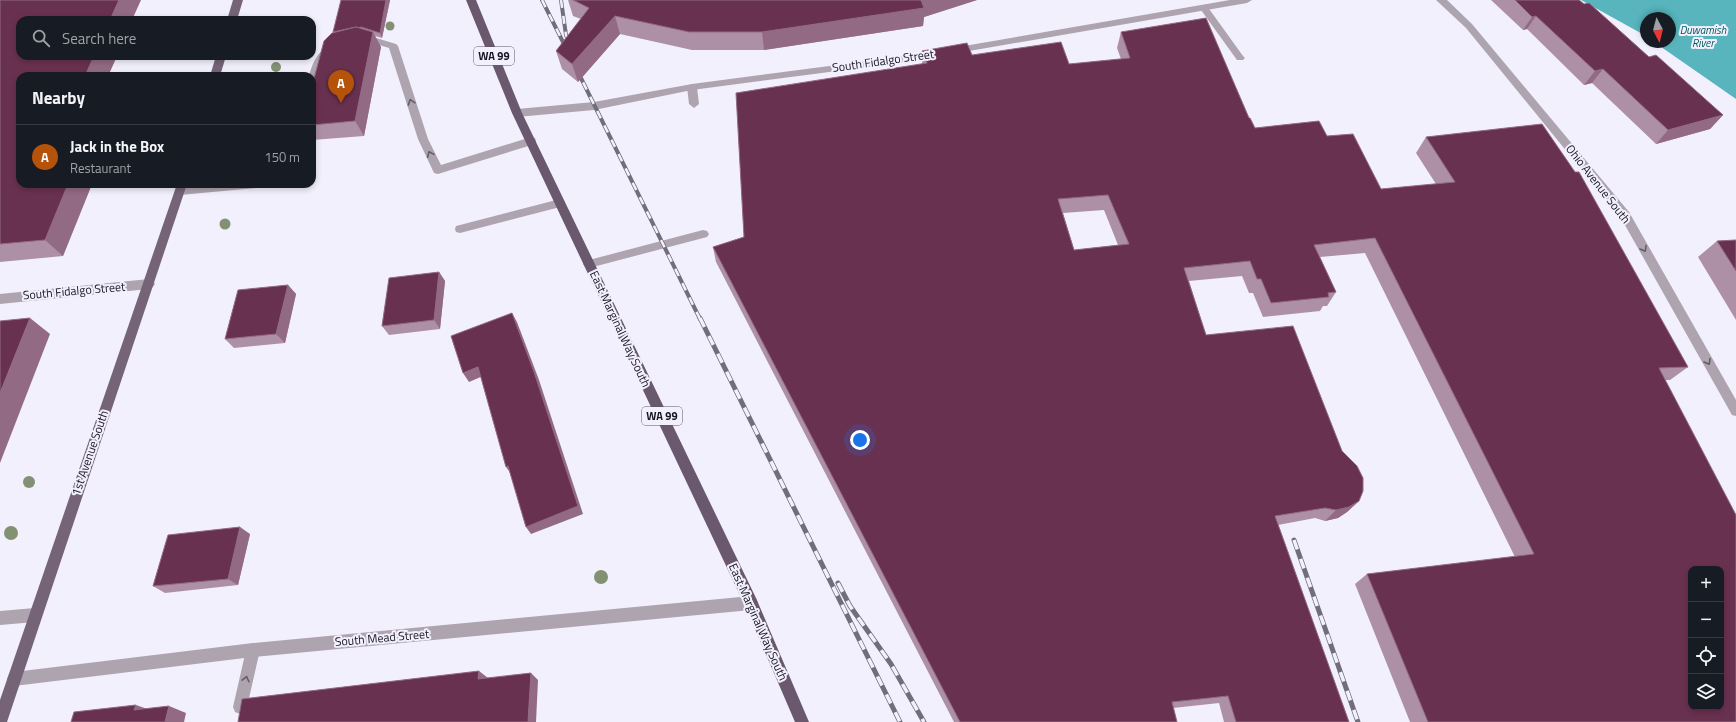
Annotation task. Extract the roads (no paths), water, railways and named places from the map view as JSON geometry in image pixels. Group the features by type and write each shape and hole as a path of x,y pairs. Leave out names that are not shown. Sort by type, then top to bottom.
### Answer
{"highway":[{"name":"East Marginal Way South","path":"471,0 517,113 751,603 802,722"}],"main road":[{"path":"233,16 238,0"},
{"path":"216,72 220,60"},
{"name":"1st Avenue South","path":"0,722 181,188"}],"street":[{"name":"South Fidalgo Street","path":"517,113 594,106 692,87 906,59 1246,0"},
{"name":"Ohio Avenue South","path":"1441,0 1469,26 1625,215 1736,411"},
{"path":"1204,8 1240,58"},
{"path":"351,40 364,37 392,46 423,139 438,170 531,142"},
{"path":"315,72 317,63 337,44"},
{"path":"692,87 694,104"},
{"path":"460,229 560,203"},
{"path":"590,264 703,234"},
{"name":"South Fidalgo Street","path":"0,299 149,284"},
{"name":"South Mead Street","path":"14,679 253,650 751,603"},
{"path":"0,618 35,615"},
{"path":"240,708 253,650"}],"water":[{"name":"Duwamish River","path":"1581,0 1736,0 1736,99 1663,48 1676,48 1676,12 1640,12 1640,33"}],"railway":[{"path":"542,0 568,52"},
{"path":"561,0 566,35 571,47"},
{"path":"576,68 700,319"},
{"path":"700,318 900,722"},
{"path":"1294,540 1358,722"},
{"path":"838,583 850,606 891,664 924,722"}],"place":[{"name":"Jack in the Box","path":"341,103"}]}
